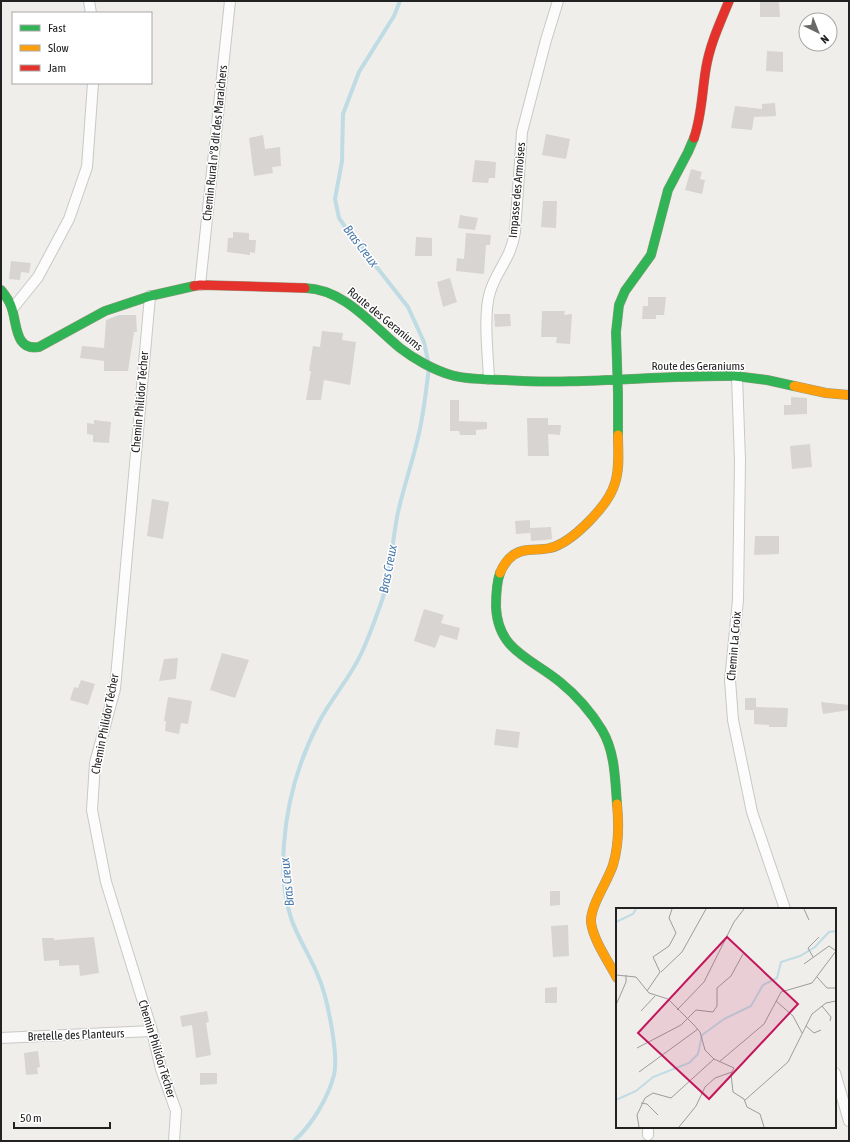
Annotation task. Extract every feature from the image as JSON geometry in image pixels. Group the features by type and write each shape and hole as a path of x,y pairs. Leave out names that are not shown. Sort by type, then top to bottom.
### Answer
{"street":[{"path":"90,1 91,12"},
{"name":"Chemin Rural n°8 dit des Maraichers","path":"200,285 230,1"},
{"name":"Impasse des Armoises","path":"489,379 487,318 488,300 492,285 510,252 513,242 516,226 522,132 546,40 558,1"},
{"path":"616,976 593,929 591,919 594,908 609,876 617,853 620,826 614,757 606,737 593,716 577,698 558,680 519,654 506,641 501,633 498,623 497,582 502,568 512,555 522,550 550,548 566,541 582,528 608,498 614,487 618,469 618,379 616,332 619,306 622,294 628,284 647,263 651,255 668,190 696,134 706,67 715,33 729,1"},
{"path":"13,308 38,277 69,218 87,167 92,84"},
{"name":"Route des Geraniums","path":"1,290 6,295 13,308 21,341 24,345 34,348 39,347 105,311 150,296 200,285 312,288 328,292 343,299 396,346 416,360 451,375 472,378 537,382 737,376 756,378 826,393 849,395"},
{"name":"Chemin Philidor Técher","path":"150,296 115,689 95,763 92,810 106,882 152,1031 161,1069 176,1111 174,1141"},
{"name":"Chemin La Croix","path":"737,376 740,460 738,600 730,680 733,720 752,812 785,908"},
{"name":"Bretelle des Planteurs","path":"1,1038 152,1031"},
{"path":"836,1076 849,1121"}],"building":[{"path":"760,1 779,1 780,17 760,17"},
{"path":"767,51 783,52 783,72 766,71"},
{"path":"775,103 776,116 754,117 752,130 731,128 735,106 762,109 762,104"},
{"path":"546,134 570,139 566,159 542,155"},
{"path":"263,135 265,149 280,147 281,166 272,167 273,173 254,176 249,138"},
{"path":"475,160 496,162 495,178 489,178 488,183 472,182"},
{"path":"691,169 702,172 700,179 705,180 702,194 685,190"},
{"path":"543,201 557,201 556,228 541,227"},
{"path":"460,215 478,218 475,230 458,228"},
{"path":"233,232 249,233 249,240 256,240 255,253 250,252 250,255 227,252 228,238 233,238"},
{"path":"466,233 491,235 490,245 486,245 484,274 456,271 457,258 464,259"},
{"path":"416,237 432,238 432,256 415,256"},
{"path":"11,261 31,263 29,273 21,272 20,280 9,279"},
{"path":"450,278 457,302 443,307 437,282"},
{"path":"648,297 666,297 664,315 656,315 656,319 642,319 643,306 648,306"},
{"path":"542,311 565,311 564,315 572,314 570,344 556,343 557,337 541,337"},
{"path":"494,314 510,314 511,326 495,327"},
{"path":"119,315 136,315 137,332 134,332 128,371 104,371 104,361 80,358 82,346 104,348 106,320"},
{"path":"322,331 343,333 342,340 356,342 350,385 324,380 321,400 306,400 311,371 309,371 313,346 320,347"},
{"path":"791,397 807,398 807,414 784,415 784,405 791,405"},
{"path":"450,400 459,400 459,421 487,422 487,429 476,430 476,435 460,435 459,431 450,431"},
{"path":"527,418 548,418 548,425 561,425 560,435 548,434 549,456 528,456"},
{"path":"94,420 111,422 109,443 93,442 93,435 87,434 87,423 94,424"},
{"path":"810,444 812,467 792,469 790,446"},
{"path":"152,499 169,502 163,539 147,536"},
{"path":"530,520 530,533 516,534 515,521"},
{"path":"551,527 552,539 531,541 530,528"},
{"path":"755,536 779,536 779,554 754,555"},
{"path":"424,609 444,615 441,623 460,628 457,640 440,635 435,648 414,641"},
{"path":"222,653 249,660 235,698 210,690"},
{"path":"178,658 176,679 159,681 164,659"},
{"path":"81,680 95,684 88,705 70,700 74,687 78,688"},
{"path":"168,697 192,701 188,724 181,723 179,734 165,731 166,721 164,721"},
{"path":"745,698 756,698 756,707 788,708 787,727 769,727 769,725 754,724 754,710 745,710"},
{"path":"821,702 849,705 849,710 823,714"},
{"path":"496,729 520,732 518,748 494,745"},
{"path":"550,891 560,891 560,905 550,906"},
{"path":"568,925 569,956 553,957 551,926"},
{"path":"94,937 99,973 80,976 79,965 59,966 59,960 44,961 42,938 54,938 54,940"},
{"path":"557,987 557,1003 545,1003 545,988"},
{"path":"207,1011 209,1022 206,1023 211,1055 196,1058 192,1025 182,1027 180,1016"},
{"path":"38,1051 40,1067 37,1068 38,1074 26,1075 24,1053"},
{"path":"200,1073 217,1073 217,1084 200,1085"}],"waterway":[{"name":"Bras Creux","path":"400,1 394,16 359,72 343,114 342,161 335,199 339,218 408,307 424,342 428,361"},
{"name":"Bras Creux","path":"294,1141 301,1135 313,1119 328,1093 334,1075 335,1054 329,1012 322,987 316,970 294,926 286,900 283,863 288,813 295,782 312,736 319,722 351,673 360,656 371,631 383,596 397,517 421,425 429,368"}],"traffic: fast":[{"path":"618,435 616,332 619,305 625,291 651,255 668,190 694,138"},
{"path":"1,290 11,306 16,329 21,341 25,345 39,347 105,311 150,296 194,286"},
{"path":"305,288 319,290 345,301 411,356 424,364 457,377 534,381 591,381 735,376 767,380 794,386"},
{"path":"500,573 496,594 496,607 498,622 503,634 509,644 518,652 572,692 598,723 610,747 615,775 617,804"}],"traffic: slow":[{"path":"794,386 826,393 849,395"},
{"path":"500,573 507,561 518,552 547,549 559,545 579,531 598,512 611,492 617,477 618,435"},
{"path":"616,976 592,929 591,916 611,871 615,857 618,834 617,804"}],"traffic: jam":[{"path":"694,138 697,129 710,50 729,1"},
{"path":"194,286 305,288"}]}
